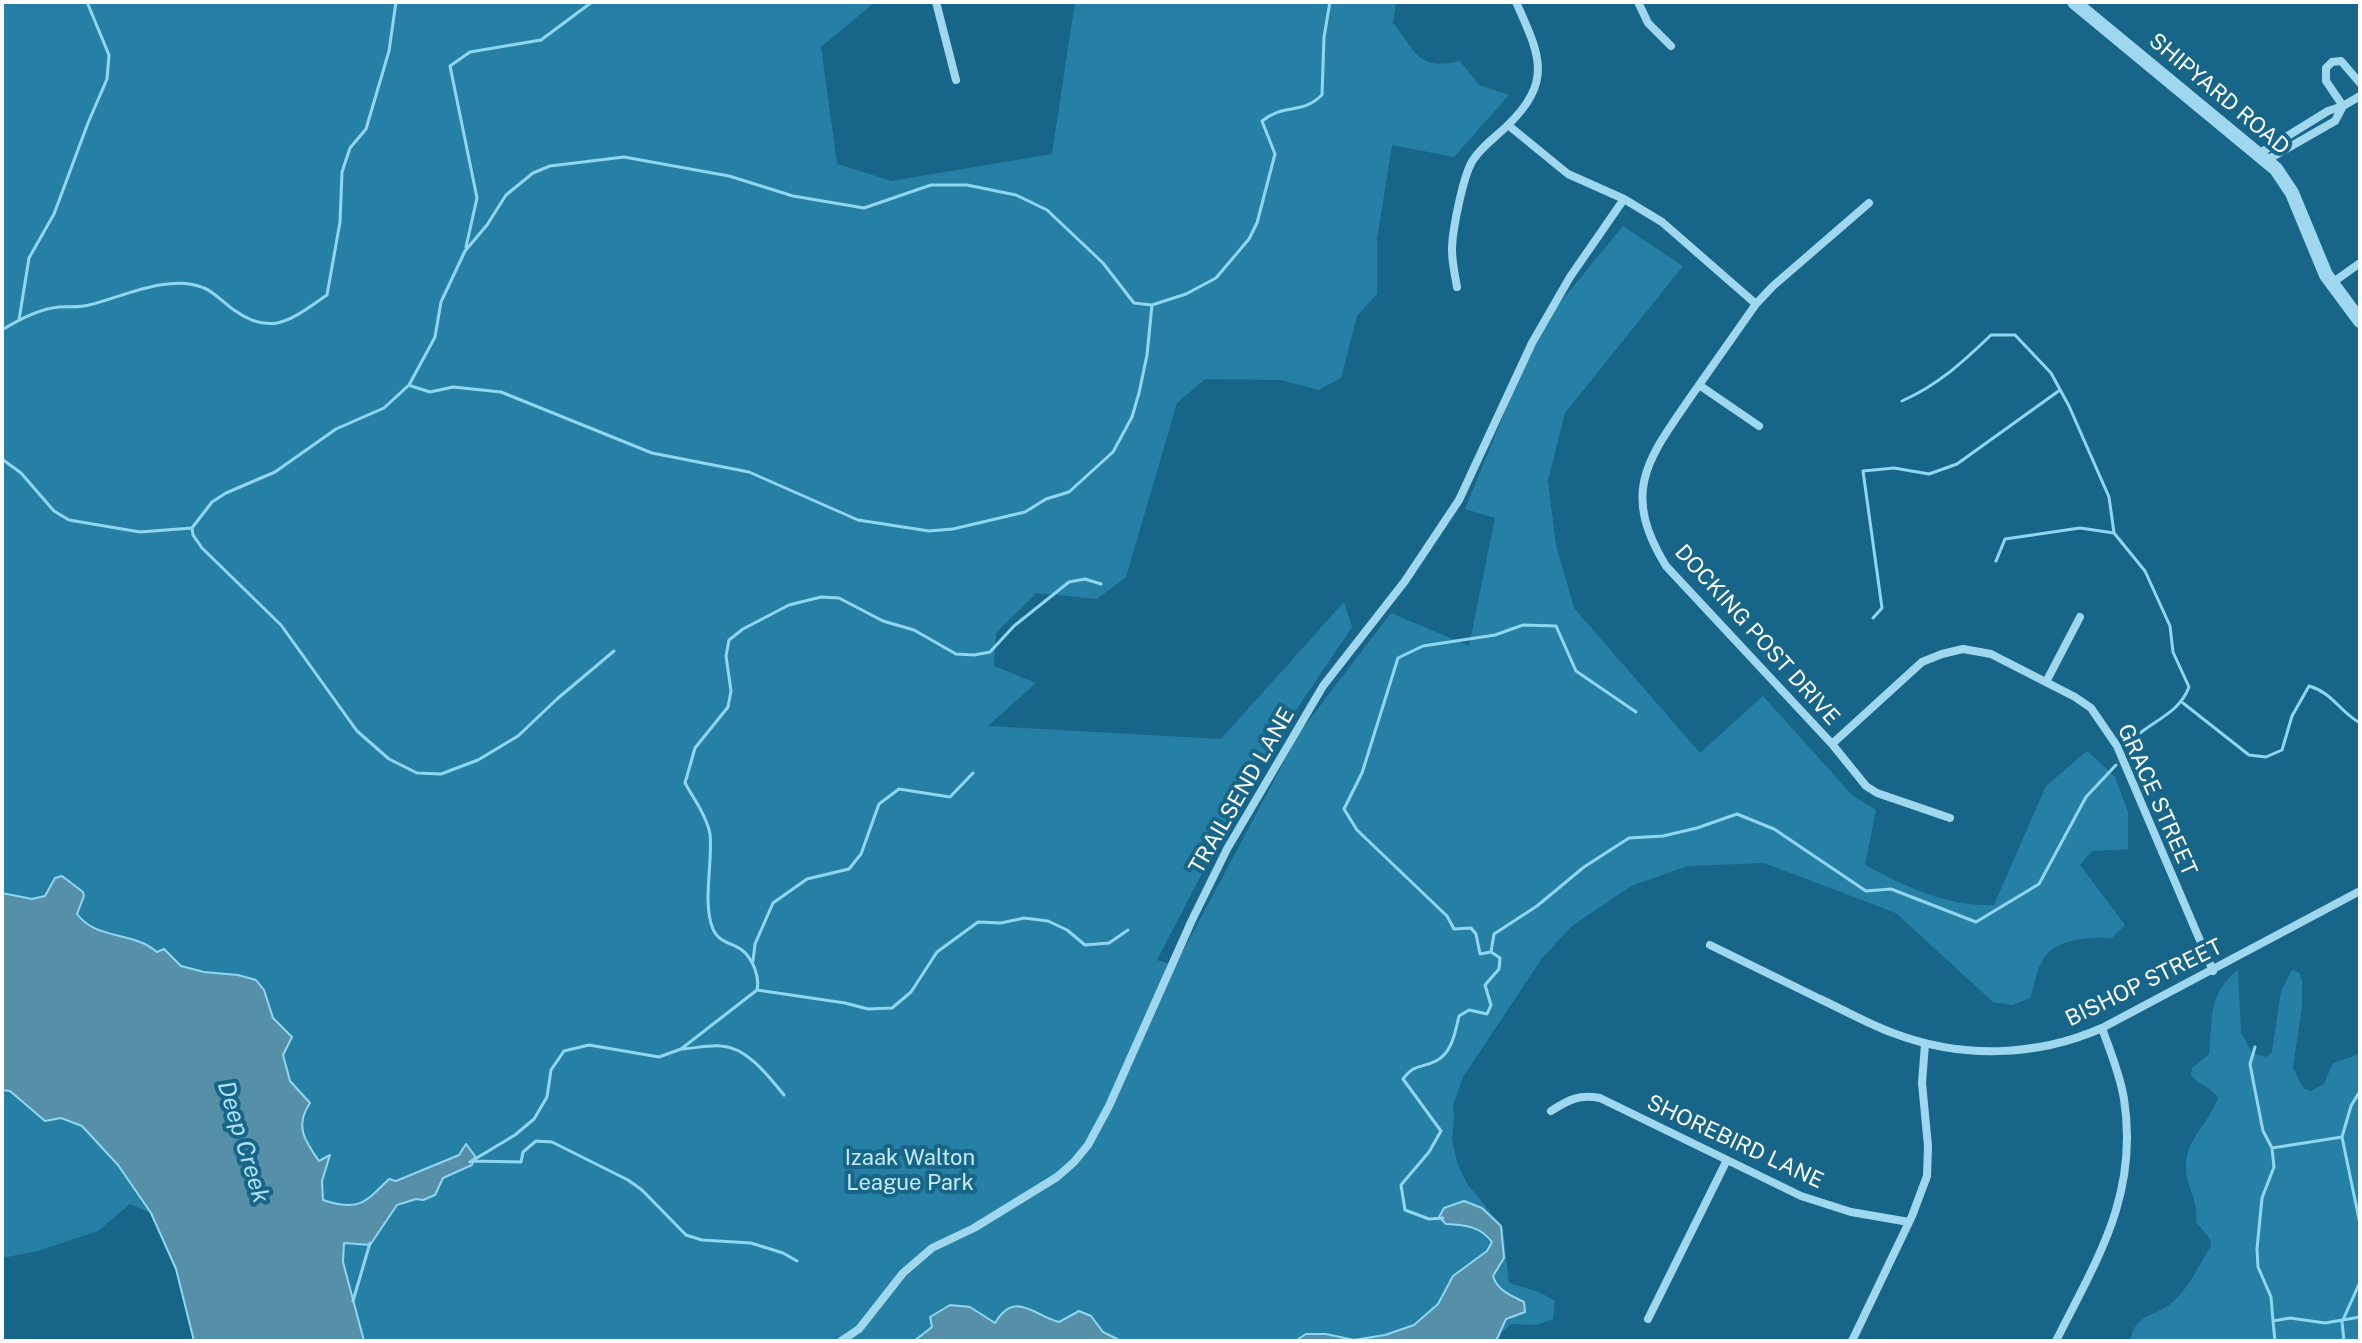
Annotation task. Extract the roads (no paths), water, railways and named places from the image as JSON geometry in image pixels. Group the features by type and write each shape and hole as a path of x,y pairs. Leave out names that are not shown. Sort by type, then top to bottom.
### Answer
{"street":[{"path":"936,2 956,80"},
{"path":"1457,287 1452,243 1468,169 1482,149 1508,125 1534,93 1539,77 1536,47 1516,2"},
{"path":"1638,2 1648,23 1671,46"},
{"name":"SHIPYARD ROAD","path":"2074,2 2264,157 2287,183 2318,259 2360,321"},
{"path":"2343,106 2326,81 2326,68 2332,62 2341,61 2360,83"},
{"path":"2264,157 2328,111 2360,96"},
{"path":"1508,125 1568,174 1624,199 1662,222 1756,304"},
{"name":"TRAILSEND LANE","path":"841,1341 859,1329 894,1282 922,1256 1057,1177 1088,1145 1227,849 1323,686 1398,591 1459,500 1532,343 1570,277 1624,199"},
{"name":"DOCKING POST DRIVE","path":"1869,203 1756,304 1660,442 1649,465 1643,498 1645,521 1650,541 1666,566 1832,744 1866,786 1877,793 1950,818"},
{"path":"2332,283 2360,263"},
{"path":"1699,385 1759,426"},
{"path":"2046,682 2080,617"},
{"name":"GRACE STREET","path":"1832,744 1922,662 1963,649 1991,654 2091,708 2117,746 2213,971"},
{"name":"BISHOP STREET","path":"1710,945 1871,1024 1925,1044 1976,1051 2020,1051 2071,1041 2102,1028 2360,891"},
{"path":"2056,1341 2116,1216 2127,1162 2124,1096 2102,1028"},
{"path":"1852,1341 1924,1187 1929,1160 1922,1083 1925,1044"},
{"name":"SHOREBIRD LANE","path":"1551,1111 1584,1095 1600,1098 1816,1202 1851,1212 1909,1222"},
{"path":"1648,1319 1727,1160"}],"water":[{"name":"Deep Creek","path":"62,876 83,892 77,914 90,926 142,943 157,952 164,949 181,966 256,980 264,990 273,1018 292,1037 283,1055 290,1081 310,1103 303,1119 303,1133 319,1161 330,1155 322,1181 323,1200 345,1205 360,1203 389,1179 396,1181 459,1155 466,1144 475,1156 472,1165 443,1178 435,1195 397,1205 370,1245 344,1243 343,1262 364,1341 194,1341 176,1269 151,1213 118,1165 82,1126 61,1118 45,1121 10,1091 2,1090 2,893 32,899 45,896 55,878"},
{"path":"1464,1201 1482,1208 1501,1226 1504,1258 1493,1276 1501,1289 1524,1302 1525,1312 1506,1319 1496,1341 1295,1341 1306,1334 1326,1334 1354,1340 1385,1335 1414,1325 1438,1304 1453,1276 1487,1251 1492,1242 1477,1230 1446,1224 1439,1217 1444,1208"},
{"path":"950,1305 970,1307 995,1323 1002,1313 1017,1306 1059,1322 1079,1311 1091,1316 1103,1332 1121,1341 914,1341 932,1327 930,1317"}],"waterway":[{"path":"19,320 29,258 54,214 107,79 109,55 87,2"},
{"path":"2,330 44,310 85,306 146,288 176,283 204,288 248,318 272,324 293,317 327,295 340,222 342,172 350,148 366,129 389,51 396,2"},
{"path":"466,247 477,198 450,66 470,52 541,40 592,2"},
{"path":"2,459 21,473 54,511 69,520 140,532 192,528 212,502 275,472 336,429 384,408 409,385 435,337 441,302 465,251 506,195 533,173 550,166 624,157 729,176 793,196 864,208 931,185 967,185 1016,195 1047,210 1103,263 1134,303 1152,305 1186,294 1216,278 1249,239 1257,223 1275,154 1262,121 1278,112 1307,105 1322,95 1324,37 1330,2"},
{"path":"411,386 430,392 453,387 501,392 652,453 749,472 858,520 929,531 953,529 1025,512 1046,499 1069,492 1113,452 1132,417 1139,393 1152,305"},
{"path":"1902,401 1950,372 1991,335 2015,335 2051,373 2109,497 2114,533 2145,571 2170,626 2173,652 2189,687 2177,706 2142,731 2126,747"},
{"path":"1873,618 1882,608 1863,471 1894,468 1929,474 1957,464 2060,390"},
{"path":"192,528 202,548 281,625 357,731 389,759 417,773 441,774 478,760 518,736 614,651"},
{"path":"1996,561 2005,539 2080,528 2114,533"},
{"path":"757,990 756,974 749,958 742,950 718,937 713,929 708,907 710,834 685,783 695,748 728,707 731,691 726,656 729,640 743,629 789,605 821,597 839,598 883,621 914,630 956,654 974,655 990,652 1014,626 1069,582 1085,579 1101,584"},
{"path":"1443,1218 1429,1219 1405,1210 1401,1185 1429,1152 1441,1131 1403,1079 1414,1068 1436,1061 1446,1053 1459,1016 1469,1010 1487,1014 1491,1005 1485,985 1499,969 1500,958 1491,952 1480,954 1476,934 1471,928 1454,929 1447,916 1357,830 1344,809 1362,773 1398,658 1423,646 1495,635 1523,625 1556,626 1576,671 1636,712"},
{"path":"2183,703 2249,755 2266,757 2282,750 2292,716 2309,686 2324,693 2360,723"},
{"path":"1491,952 1494,934 1537,906 1584,867 1629,838 1663,836 1737,814 1774,829 1866,891 1891,889 1976,922 2039,884 2086,797 2116,765"},
{"path":"753,961 755,944 773,903 807,879 849,869 861,854 879,804 899,789 950,797 973,773"},
{"path":"470,1162 515,1135 534,1119 547,1097 551,1070 564,1051 589,1045 659,1057 681,1049 757,990 868,1009 892,1008 911,992 937,952 978,922 1001,923 1024,918 1048,921 1067,930 1085,945 1109,943 1128,930"},
{"path":"683,1049 721,1046 740,1052 757,1064 784,1095"},
{"path":"2255,1047 2250,1064 2263,1131 2272,1148 2274,1167 2262,1198 2258,1267 2271,1297 2273,1321"},
{"path":"2360,1091 2351,1106 2342,1137 2360,1224"},
{"path":"2272,1148 2342,1137"},
{"path":"472,1161 521,1162 523,1152 536,1141 552,1142 628,1180 686,1235 702,1240 751,1243 797,1261"},
{"path":"353,1301 370,1243"},
{"path":"2344,1341 2342,1322 2360,1282"},
{"path":"2275,1341 2273,1321 2290,1318 2325,1323 2360,1317"}],"park label":[{"name":"Izaak Walton League Park","path":"910,1170"}]}
